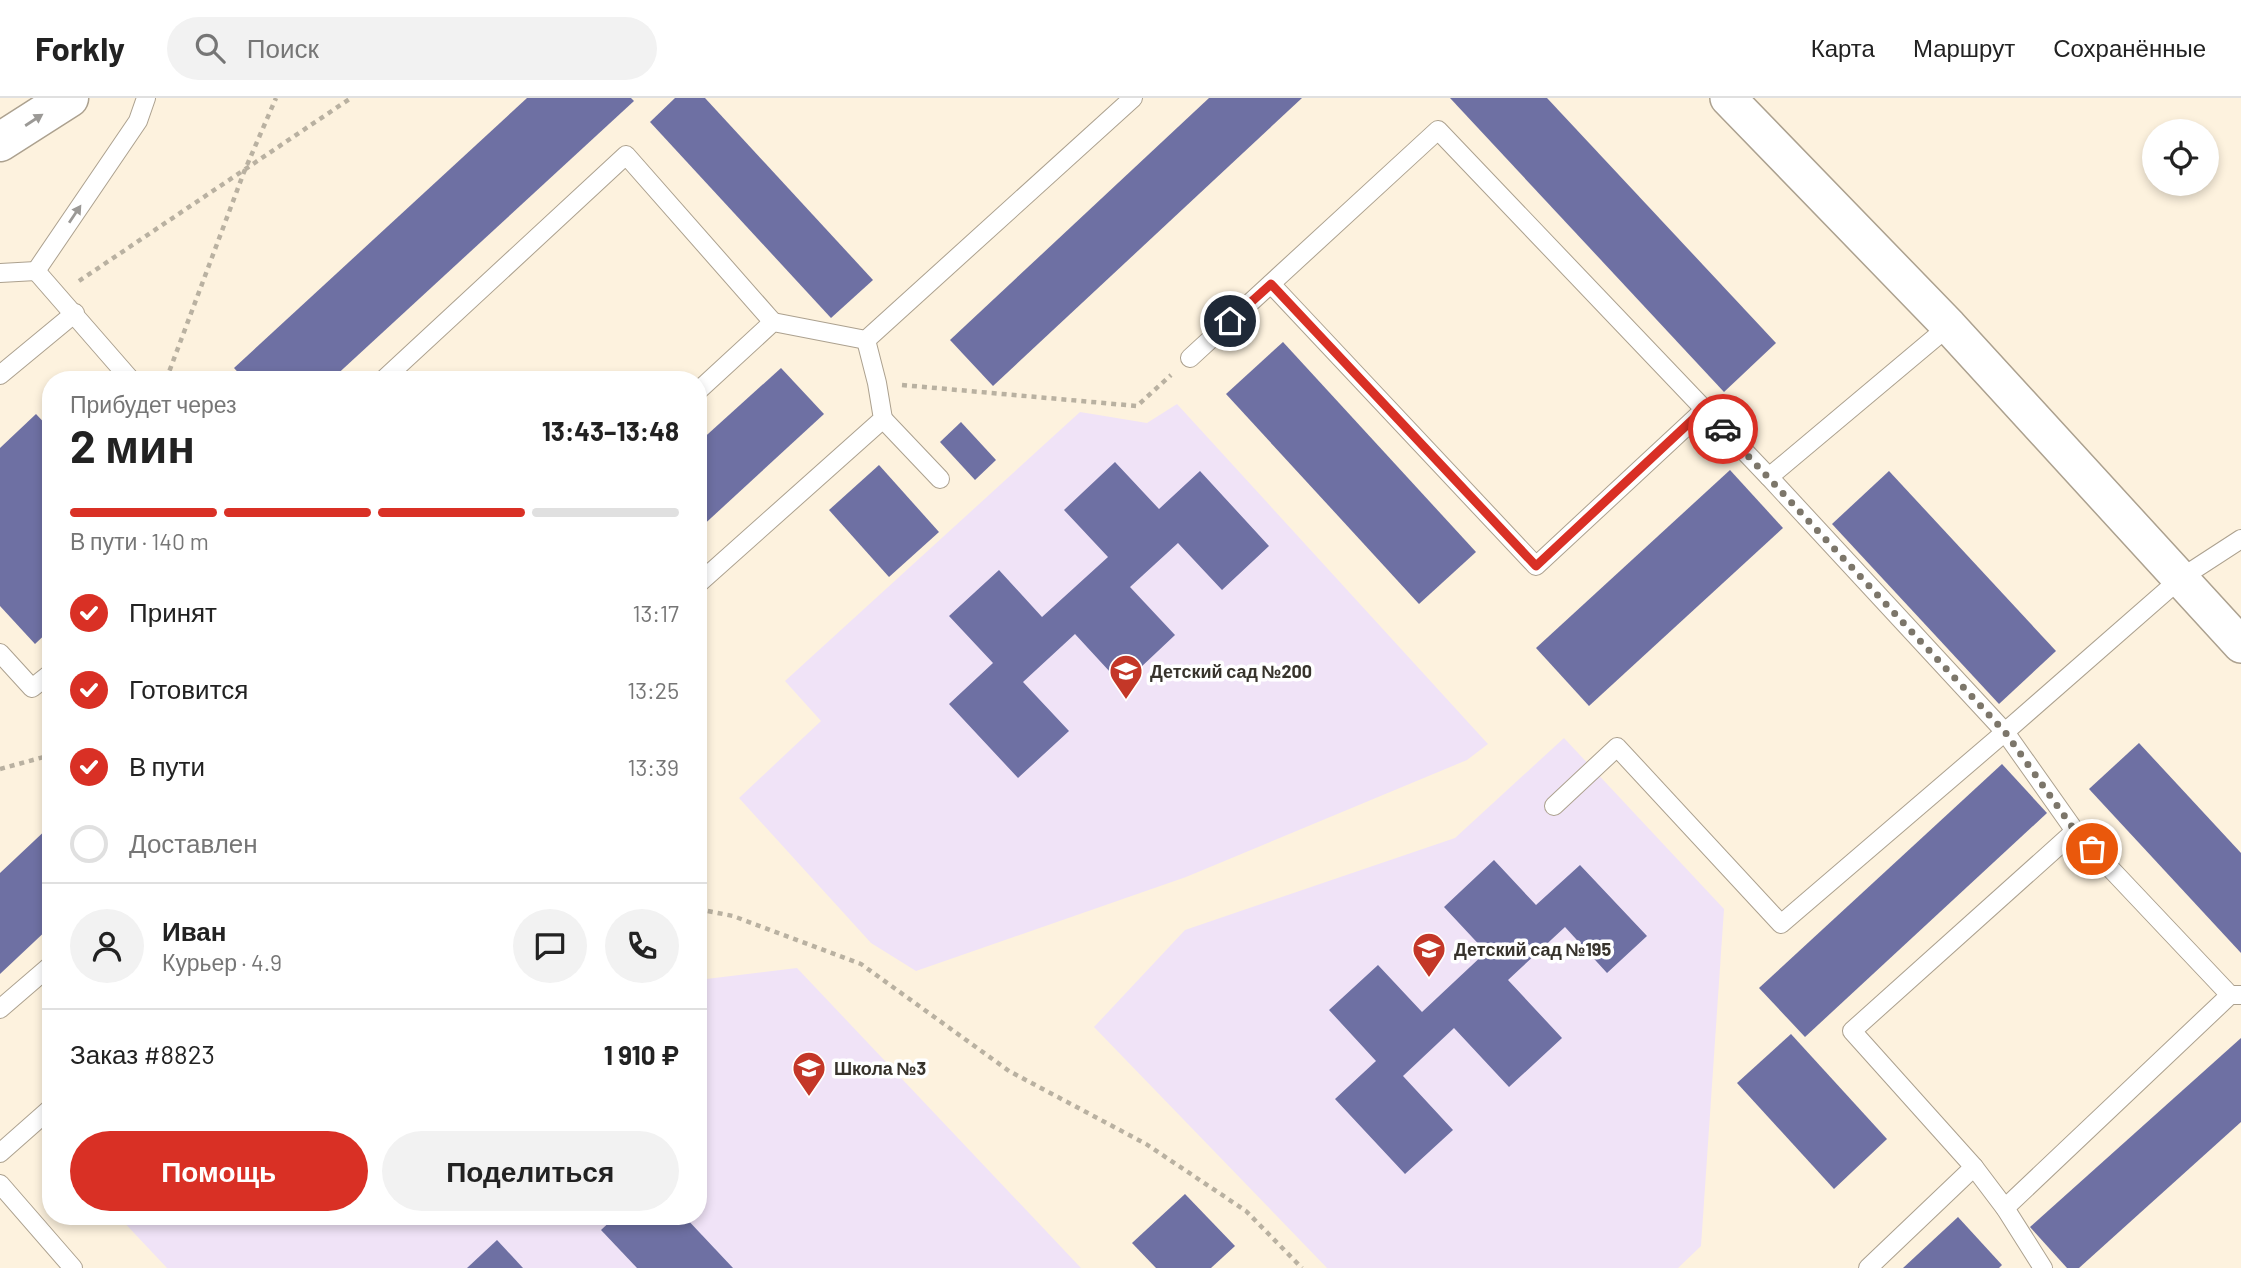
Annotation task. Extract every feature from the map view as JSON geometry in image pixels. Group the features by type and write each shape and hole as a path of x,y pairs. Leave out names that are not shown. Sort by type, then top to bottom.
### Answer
{"main road":[{"path":"0,142 69,98"}],"street":[{"path":"1728,98 1949,326 2241,645"}],"lane":[{"path":"36,271 138,121 146,98"},
{"path":"866,340 1133,98"},
{"path":"1190,358 1438,130 1769,477 2005,732 2075,831 2236,995 2005,1208"},
{"path":"393,371 626,155 773,321 866,340"},
{"path":"0,273 36,271"},
{"path":"36,271 123,371"},
{"path":"1271,284 1536,566 1704,409"},
{"path":"0,375 75,313"},
{"path":"707,383 773,321"},
{"path":"1769,477 1949,326"},
{"path":"866,340 883,419 940,479"},
{"path":"707,576 883,419"},
{"path":"1554,806 1617,747 1781,924 2181,578 2241,539"},
{"path":"0,653 32,688 42,680"},
{"path":"2043,1268 2005,1208 1974,1167 1852,1031 2075,831"},
{"path":"0,1009 42,973"},
{"path":"0,1153 42,1116"},
{"path":"1868,1268 1974,1167"},
{"path":"0,1184 73,1268"}],"path":[{"path":"169,371 244,172 276,98"},
{"path":"58,295 351,98"},
{"path":"877,383 1137,406 1190,358"},
{"path":"0,769 42,757"},
{"path":"707,911 733,916 861,964 1009,1070 1146,1144 1246,1211 1302,1268"}],"shaded area":[{"name":"Детский сад №200","path":"1177,404 1488,744 1467,760 1186,877 916,971 871,943 739,798 821,721 785,681 1080,412 1147,423"},
{"name":"Детский сад №195","path":"1564,738 1724,909 1701,1246 1678,1268 1327,1268 1094,1027 1185,930 1455,838"},
{"name":"Школа №3","path":"797,968 1081,1268 167,1268 126,1225 707,1225 707,979"}],"building":[{"path":"527,98 631,98 634,101 341,371 237,371 234,368"},
{"path":"675,98 705,98 873,280 831,318 650,122"},
{"path":"1209,98 1302,98 993,386 950,340"},
{"path":"1450,98 1547,98 1776,343 1724,392"},
{"path":"1283,342 1476,552 1419,604 1226,394"},
{"path":"781,368 824,414 707,522 707,435"},
{"path":"36,414 42,420 42,637 35,644 0,606 0,448"},
{"path":"961,422 996,460 975,480 940,442"},
{"path":"1115,462 1159,509 1200,471 1269,546 1222,590 1178,543 1130,587 1175,635 1122,685 1075,634 1023,682 1069,731 1018,778 949,704 993,663 949,616 999,570 1042,617 1108,557 1064,510"},
{"path":"879,465 939,532 889,577 829,510"},
{"path":"1730,470 1783,528 1589,706 1536,648"},
{"path":"1889,471 2056,651 1999,704 1832,524"},
{"path":"2139,743 2241,853 2241,953 2089,789"},
{"path":"2002,764 2047,813 1805,1037 1759,988"},
{"path":"42,833 42,934 0,974 0,873"},
{"path":"1494,860 1536,905 1580,865 1647,936 1607,973 1565,927 1508,980 1562,1038 1509,1087 1454,1028 1403,1076 1453,1130 1405,1174 1335,1099 1376,1061 1329,1010 1378,965 1422,1012 1486,952 1444,907"},
{"path":"1791,1034 1887,1139 1834,1189 1737,1083"},
{"path":"2241,1038 2241,1122 2079,1268 2067,1268 2030,1227"},
{"path":"1185,1194 1235,1246 1211,1268 1156,1268 1132,1243"},
{"path":"1958,1217 2002,1265 1999,1268 1903,1268"},
{"path":"606,1225 692,1225 733,1268 637,1268 601,1230"},
{"path":"497,1240 523,1268 467,1268"}],"way so far":[{"path":"1723,429 2005,732 2075,831 2092,849"}],"place":[{"name":"Детский сад №200","path":"1126,701"},
{"name":"Детский сад №195","path":"1429,979"},
{"name":"Школа №3","path":"809,1098"}],"route":[{"path":"1230,321 1271,284 1536,566 1704,409 1723,429"}]}
